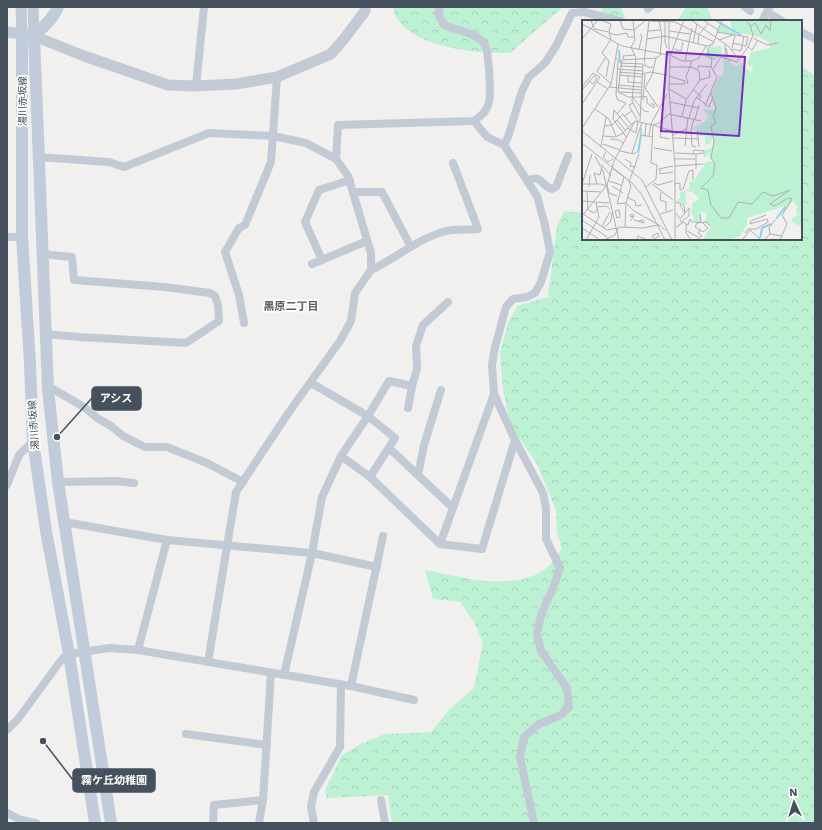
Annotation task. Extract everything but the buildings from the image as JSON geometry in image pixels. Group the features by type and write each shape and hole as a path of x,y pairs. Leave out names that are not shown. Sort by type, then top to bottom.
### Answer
{"main road":[{"path":"28,35 48,22 57,11 58,7"},
{"name":"湯川赤坂線","path":"28,35 38,157 48,388 58,482 83,652 111,823"},
{"name":"湯川赤坂線","path":"28,35 22,237 33,441 46,531 69,654 95,823"}],"street":[{"path":"21,7 28,35"},
{"path":"28,35 33,7"},
{"path":"196,86 204,7"},
{"path":"7,32 28,35 84,56 168,84 196,86 236,84 277,77 331,54 365,11 366,7"},
{"path":"336,159 338,125 474,121 481,116 490,103 488,61 485,44 476,37 444,25 438,14 440,7"},
{"path":"762,20 768,9 781,20"},
{"path":"504,145 508,137 522,91 529,77 545,63 556,46 572,14 584,12 616,20"},
{"path":"802,32 815,39"},
{"path":"244,323 240,295 225,252 238,228 245,225 271,162 277,77"},
{"path":"474,121 487,137 504,145 537,196 545,225 550,252 541,282 535,293 527,297 513,299 506,307 495,347 492,365 494,394 515,440 543,493 546,508 546,539 560,568 541,615 537,634 541,651 567,688 569,707 561,715 539,724 524,737 520,757 534,823"},
{"path":"38,157 108,162 124,167 209,133 273,136 306,143 336,159 348,176 371,253 371,270"},
{"path":"527,181 532,178 537,178 548,188 552,189 556,187 568,156"},
{"path":"208,662 236,492 289,412 340,341 351,321 355,293 371,270 411,247 447,231 478,229 453,163"},
{"path":"322,260 305,222 319,190 350,180"},
{"path":"353,192 382,192 411,247"},
{"path":"7,237 22,237"},
{"path":"312,264 367,241"},
{"path":"42,254 72,258 74,280 165,287 210,293 215,296 218,305 219,321 186,343 45,334"},
{"path":"408,408 417,369 416,346 423,325 448,302"},
{"path":"284,675 312,553 322,496 340,456 368,416 389,381 412,386"},
{"path":"311,383 368,416 394,438 370,477"},
{"path":"48,388 53,389 73,400 123,436 145,447 167,446 207,463 242,482"},
{"path":"418,475 424,444 441,390"},
{"path":"440,544 494,394"},
{"path":"340,456 370,477 440,544 482,549 515,440"},
{"path":"7,485 19,456 33,441"},
{"path":"389,448 453,508"},
{"path":"58,482 114,481 134,483"},
{"path":"64,522 167,540 228,544 312,553 377,567"},
{"path":"350,686 377,567 382,536"},
{"path":"138,650 167,540"},
{"path":"7,730 18,719 62,659 69,654 109,648 138,650 350,686 414,700"},
{"path":"259,823 263,800 271,673"},
{"path":"314,823 311,807 314,792 340,747 341,685"},
{"path":"186,734 267,745"},
{"path":"213,823 214,805 263,800"},
{"path":"381,800 386,823"},
{"path":"7,813 20,820 36,823"}],"green space":[{"path":"393,7 563,7 510,53 465,50 433,43 419,37 407,29 397,19"},
{"path":"602,7 621,7 626,20 599,20"},
{"path":"686,7 707,7 713,20 678,20"},
{"path":"802,67 815,77 815,823 392,823 388,795 327,798 325,790 342,755 361,744 385,734 431,732 448,711 474,688 483,643 474,622 460,602 433,599 425,570 486,581 502,582 517,580 531,577 547,568 562,549 557,532 556,510 537,464 510,425 503,389 500,352 508,323 517,306 548,297 557,226 564,211 582,213 582,240 802,240"}],"place":[{"name":"アシス","path":"57,437"},
{"name":"霧ケ丘幼稚園","path":"43,741"}],"district":[{"name":"黒原二丁目","path":"291,306"}]}
